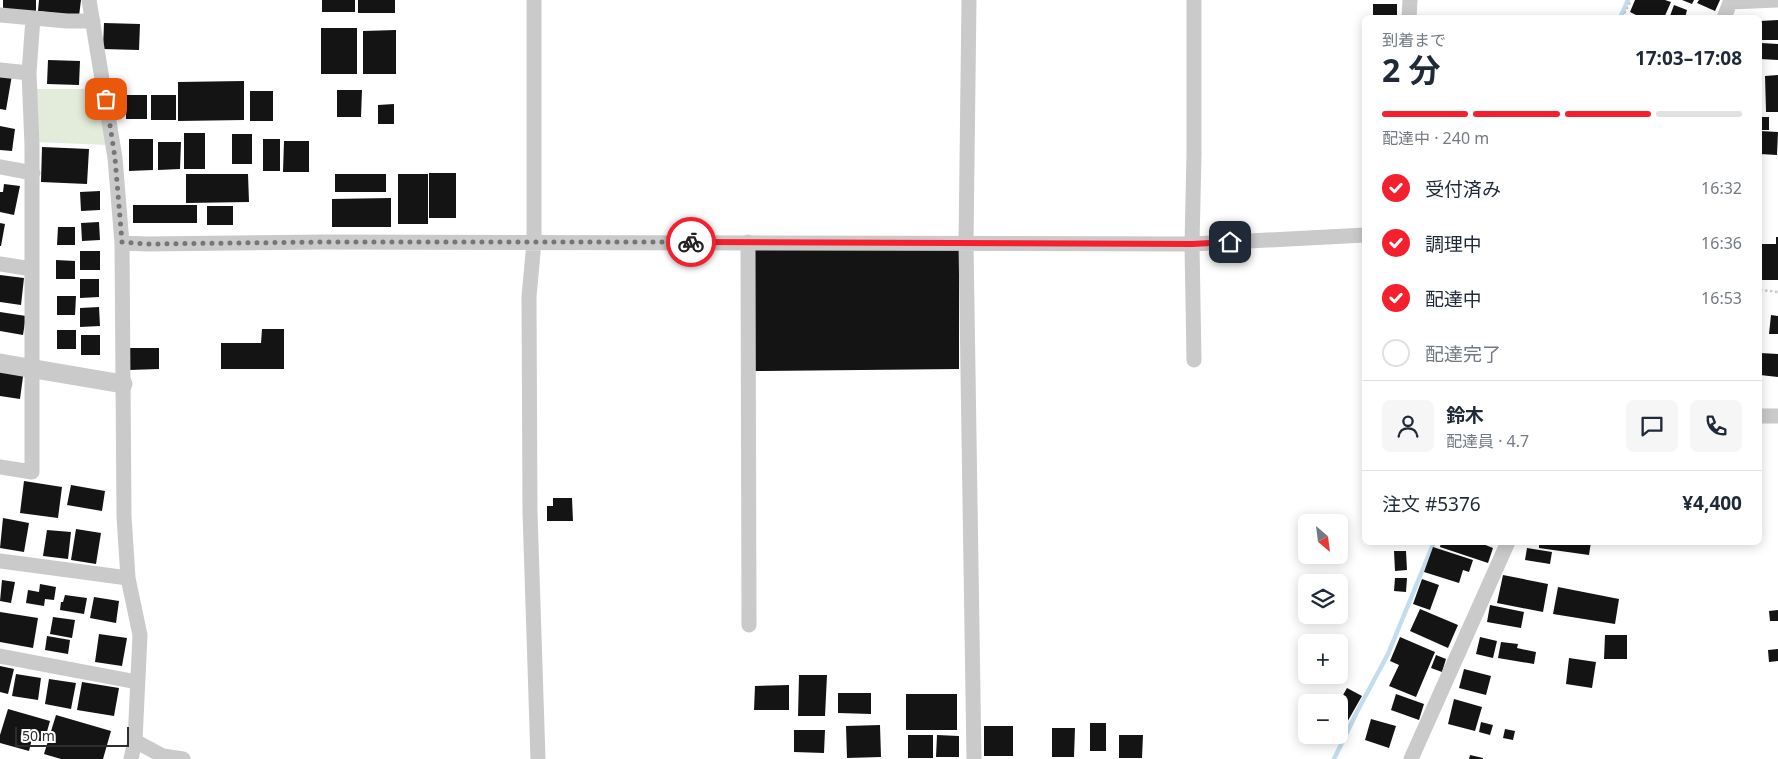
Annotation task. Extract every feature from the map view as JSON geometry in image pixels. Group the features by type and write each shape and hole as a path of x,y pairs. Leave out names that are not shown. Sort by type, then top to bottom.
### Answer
{"street":[{"path":"89,0 115,158 122,242 124,516 128,578 140,635 135,741 131,759"},
{"path":"534,0 534,242 529,297 530,512 538,759"},
{"path":"968,0 966,243 974,759"},
{"path":"1194,0 1192,244 1194,360"},
{"path":"1410,0 1410,15"},
{"path":"1725,15 1731,1 1778,0"},
{"path":"0,15 67,21 93,21"},
{"path":"0,467 32,472 30,73 33,18"},
{"path":"0,70 30,73"},
{"path":"0,167 32,173"},
{"path":"122,242 147,244 326,242 1192,244 1362,235"},
{"path":"748,242 749,625"},
{"path":"0,264 32,269"},
{"path":"0,363 123,384"},
{"path":"1762,416 1778,416"},
{"path":"1410,759 1507,545"},
{"path":"0,561 128,578"},
{"path":"0,656 137,682"},
{"path":"135,741 163,756 183,759"}],"path":[{"path":"1624,15 1631,0"},
{"path":"1762,290 1778,292"}],"green space":[{"path":"34,89 96,89 106,145 36,142"}],"building":[{"path":"3,0 36,0 36,14 3,13"},
{"path":"39,0 81,0 79,16 38,11"},
{"path":"322,0 355,0 355,12 322,12"},
{"path":"358,0 395,0 395,13 358,13"},
{"path":"1635,0 1665,0 1671,2 1665,15 1636,15 1630,12"},
{"path":"1682,0 1694,0 1692,4"},
{"path":"1699,0 1720,0 1715,11 1697,3"},
{"path":"1373,4 1397,4 1397,15 1373,15"},
{"path":"1674,5 1687,10 1686,15 1670,15"},
{"path":"1778,20 1778,40 1762,40 1762,21"},
{"path":"104,23 140,24 139,50 103,49"},
{"path":"321,28 357,28 357,74 321,74"},
{"path":"396,30 396,74 363,74 363,31"},
{"path":"1762,43 1778,44 1778,60 1762,59"},
{"path":"48,60 80,61 79,85 47,84"},
{"path":"0,72 12,75 6,110 0,109"},
{"path":"1778,75 1778,112 1766,112 1765,76"},
{"path":"244,81 244,120 178,121 178,82"},
{"path":"337,90 362,90 361,117 337,117"},
{"path":"250,91 273,91 273,121 250,121"},
{"path":"126,95 147,95 147,119 126,119"},
{"path":"151,95 176,95 176,120 151,120"},
{"path":"394,104 394,124 378,124 378,105"},
{"path":"1762,117 1769,117 1769,130 1762,130"},
{"path":"0,126 15,129 12,151 0,150"},
{"path":"1762,131 1778,132 1777,155 1762,154"},
{"path":"184,133 205,133 205,169 184,169"},
{"path":"232,134 252,134 252,164 232,164"},
{"path":"129,139 153,139 153,170 129,171"},
{"path":"263,139 280,139 280,171 263,171"},
{"path":"284,141 309,141 309,172 283,172"},
{"path":"158,142 181,142 180,169 158,170"},
{"path":"42,147 89,149 87,184 41,182"},
{"path":"429,173 456,173 456,218 429,218"},
{"path":"186,174 248,174 249,202 186,203"},
{"path":"335,174 386,174 386,192 335,192"},
{"path":"398,174 428,174 428,224 398,224"},
{"path":"4,184 20,186 14,215 0,212 0,192 3,192"},
{"path":"100,191 100,210 81,211 80,192"},
{"path":"391,198 391,227 332,227 332,199"},
{"path":"133,205 197,205 197,223 133,223"},
{"path":"207,206 233,206 233,225 207,225"},
{"path":"99,222 100,240 82,241 81,223"},
{"path":"0,223 5,224 1,246 0,246"},
{"path":"58,227 75,227 75,245 57,245"},
{"path":"1776,237 1778,237 1778,280 1762,280 1762,244 1776,244"},
{"path":"959,247 959,369 751,371 751,248"},
{"path":"80,251 100,251 100,270 80,270"},
{"path":"56,260 75,261 75,279 56,279"},
{"path":"0,275 24,278 21,305 0,302"},
{"path":"80,279 99,279 99,297 80,298"},
{"path":"57,296 76,296 75,315 57,315"},
{"path":"99,307 100,326 80,327 80,308"},
{"path":"0,312 26,316 23,335 0,331"},
{"path":"1771,315 1778,316 1778,334 1769,334"},
{"path":"262,329 284,329 284,369 221,369 221,343 261,343"},
{"path":"57,330 76,330 76,349 57,349"},
{"path":"81,335 100,335 100,355 81,355"},
{"path":"128,348 159,348 159,369 129,370"},
{"path":"1762,353 1778,354 1778,377 1762,375"},
{"path":"0,367 24,369 20,399 0,396"},
{"path":"24,481 62,487 58,518 20,513"},
{"path":"71,485 105,491 102,511 67,505"},
{"path":"553,498 572,498 573,521 547,521 547,506 553,506"},
{"path":"3,518 29,523 24,552 0,548"},
{"path":"76,529 101,533 96,564 71,560"},
{"path":"47,530 71,532 68,559 43,556"},
{"path":"1440,545 1486,545 1493,548 1488,563 1440,547"},
{"path":"1539,545 1591,545 1589,555 1539,548"},
{"path":"1433,547 1473,560 1469,572 1463,570 1459,583 1424,572"},
{"path":"1527,548 1552,552 1550,564 1525,560"},
{"path":"1394,551 1406,551 1407,570 1395,571"},
{"path":"1503,575 1548,584 1543,612 1497,603"},
{"path":"1395,578 1407,578 1406,592 1394,591"},
{"path":"1422,579 1439,585 1430,610 1413,604"},
{"path":"2,580 15,582 11,603 0,601"},
{"path":"40,584 56,587 54,600 45,599 44,606 26,603 28,590 39,592"},
{"path":"1558,587 1619,599 1615,624 1553,614"},
{"path":"65,595 87,598 84,614 60,610 61,602 63,602"},
{"path":"94,597 119,601 116,623 90,618"},
{"path":"1490,605 1524,612 1521,628 1487,622"},
{"path":"1420,609 1458,625 1448,648 1410,631"},
{"path":"1778,610 1778,621 1770,621 1769,611"},
{"path":"0,612 38,618 33,648 0,642"},
{"path":"53,617 75,620 72,638 50,634"},
{"path":"99,634 127,638 122,666 95,662"},
{"path":"1605,635 1627,635 1627,659 1604,659"},
{"path":"47,636 70,640 68,654 45,650"},
{"path":"1400,637 1435,652 1416,697 1389,686 1399,665 1390,661"},
{"path":"1480,637 1497,641 1493,658 1476,654"},
{"path":"1501,642 1518,644 1517,648 1536,652 1534,664 1498,658"},
{"path":"1778,649 1778,661 1769,662 1768,650"},
{"path":"1436,655 1446,659 1442,672 1431,668"},
{"path":"1569,658 1596,662 1592,688 1566,684"},
{"path":"0,666 14,669 8,694 0,692"},
{"path":"1464,669 1491,676 1486,695 1459,688"},
{"path":"16,674 41,678 38,700 12,696"},
{"path":"799,675 827,675 825,716 798,716"},
{"path":"49,679 76,683 71,709 45,704"},
{"path":"82,682 119,688 114,716 77,710"},
{"path":"789,685 789,710 754,710 755,686"},
{"path":"1347,688 1362,696 1348,720 1348,694 1344,694"},
{"path":"838,693 871,693 871,714 838,713"},
{"path":"906,694 957,694 957,730 906,730"},
{"path":"1396,694 1424,704 1419,720 1391,710"},
{"path":"1454,699 1482,707 1475,731 1448,724"},
{"path":"8,709 50,721 44,742 32,739 29,751 0,743 0,735"},
{"path":"56,715 111,731 103,759 61,759 44,754"},
{"path":"1371,719 1396,726 1389,748 1365,740"},
{"path":"1481,722 1493,725 1490,735 1479,732"},
{"path":"1090,723 1106,723 1106,751 1090,751"},
{"path":"880,725 881,757 847,758 846,726"},
{"path":"984,726 1013,726 1013,756 984,756"},
{"path":"1052,728 1075,728 1074,757 1052,757"},
{"path":"1505,729 1515,731 1513,740 1503,738"},
{"path":"794,730 825,730 824,753 794,752"},
{"path":"908,735 933,735 933,758 908,758"},
{"path":"937,735 959,736 959,757 936,757"},
{"path":"1119,735 1143,735 1142,758 1119,758"},
{"path":"1470,755 1483,758 1483,759 1469,759"}],"waterway":[{"path":"1621,15 1628,0"},
{"path":"1334,759 1388,654 1433,545"}],"way so far":[{"path":"106,99 115,158 122,242 147,244 691,242"}],"route":[{"path":"691,242 1192,244 1230,242"}]}
